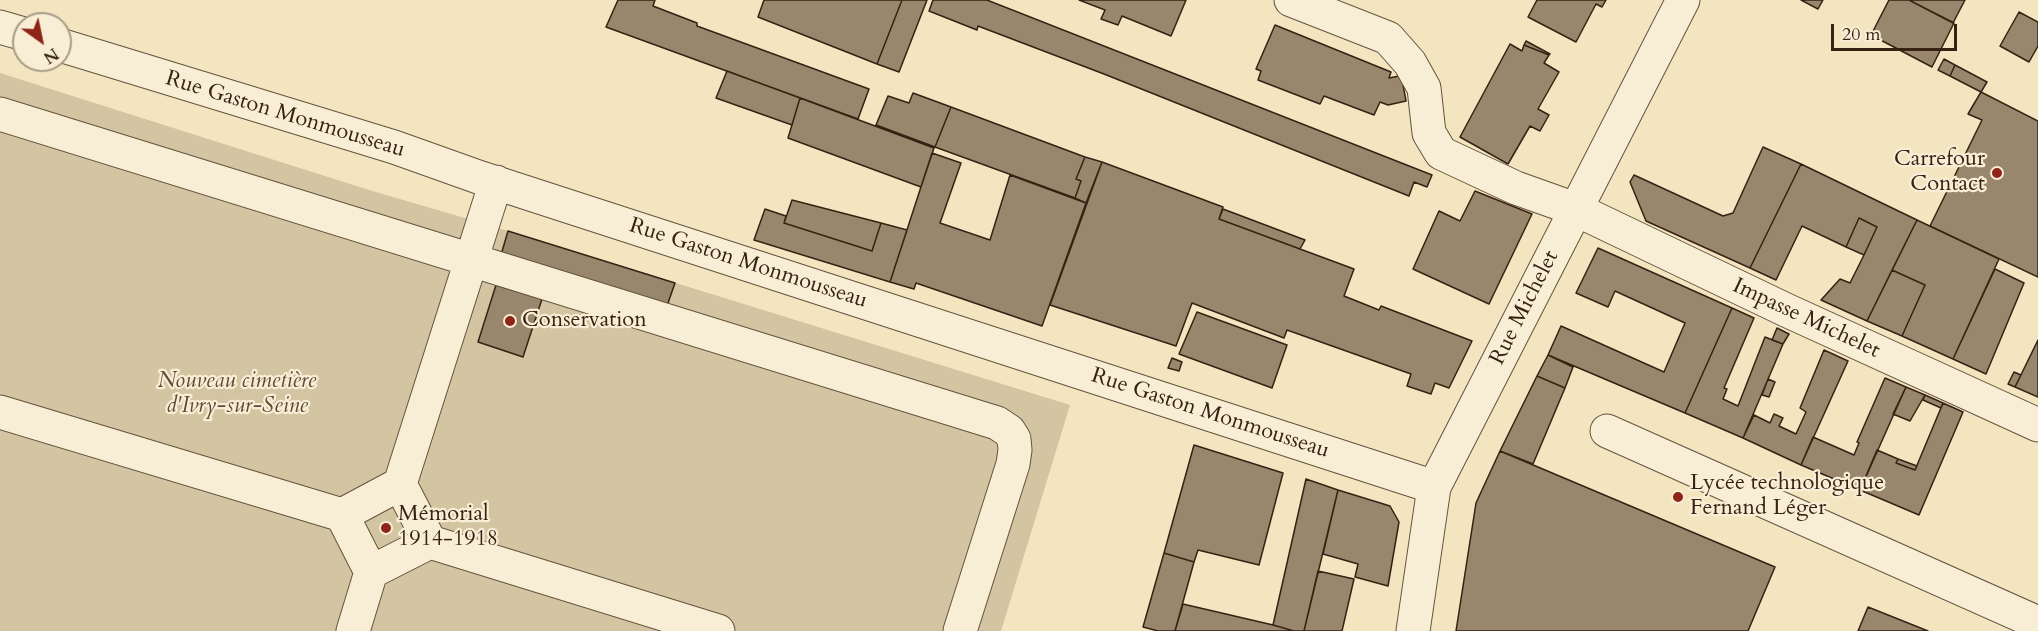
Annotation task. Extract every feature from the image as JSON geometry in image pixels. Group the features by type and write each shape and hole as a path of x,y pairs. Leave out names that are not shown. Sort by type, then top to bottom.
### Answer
{"street":[{"name":"Impasse Michelet","path":"1291,0 1388,38 1410,63 1424,88 1429,133 1441,153 1516,188 1575,209 1786,310 2038,425"},
{"name":"Rue Michelet","path":"1413,631 1434,487 1683,0"},
{"name":"Rue Gaston Monmousseau","path":"72,49 394,147 1434,487"},
{"path":"0,114 997,423 1009,431 1014,439 1013,464 960,631"},
{"path":"430,542 400,484 496,182"},
{"path":"0,412 342,514 400,484"},
{"path":"1607,431 2038,624"},
{"path":"342,514 371,572 353,631"},
{"path":"371,572 430,542 718,631"}],"green space":[{"name":"Nouveau cimetière d'Ivry-sur-Seine","path":"0,73 369,190 1070,405 1001,631 0,631"}],"building":[{"path":"618,0 655,0 653,6 697,23 697,26 869,89 858,119 606,27"},
{"path":"764,0 902,0 877,64 758,17"},
{"path":"902,0 927,0 899,72 877,64"},
{"path":"933,0 987,0 1432,175 1427,187 1414,182 1409,196 1104,74 978,26 977,30 929,11"},
{"path":"1079,0 1186,0 1171,36 1122,16 1118,25 1101,19 1105,10"},
{"path":"1537,0 1606,0 1602,7 1596,4 1576,42 1528,17"},
{"path":"1801,0 1823,0 1818,9"},
{"path":"1889,0 1909,0 1954,23 1932,67 1871,35"},
{"path":"1909,0 1965,0 1953,23"},
{"path":"2019,12 2038,22 2038,46 2029,62 2000,46"},
{"path":"1275,25 1391,72 1389,78 1399,76 1402,79 1406,101 1388,105 1380,102 1374,115 1324,96 1320,104 1258,80 1261,71 1256,69"},
{"path":"1526,41 1550,54 1524,45"},
{"path":"1510,44 1522,51 1524,45 1549,55 1544,63 1559,72 1538,109 1549,115 1540,131 1530,126 1508,164 1460,137"},
{"path":"1944,59 1955,65 1950,76 1938,70"},
{"path":"1955,65 1987,82 1981,92 1950,76"},
{"path":"727,71 800,98 792,125 716,98"},
{"name":"Carrefour Contact","path":"1981,92 2038,121 2038,277 1930,226 1982,120 1968,114"},
{"path":"913,93 951,107 935,147 876,125 888,96 909,103"},
{"path":"800,98 934,148 921,187 788,138"},
{"path":"951,107 1085,157 1076,179 1081,181 1075,198 935,147"},
{"path":"1763,147 1801,164 1750,268 1646,221 1630,182 1634,175 1723,216 1733,213"},
{"path":"932,153 961,163 940,223 990,240 1010,175 1086,203 1042,326 916,283 914,289 890,282"},
{"path":"1085,157 1102,162 1086,203 1075,198 1081,181 1076,179"},
{"path":"1102,162 1223,207 1219,219 1354,269 1344,296 1379,310 1381,306 1472,341 1449,388 1435,383 1431,394 1407,386 1411,374 1287,330 1284,338 1192,303 1176,346 1050,305"},
{"path":"1801,164 1917,220 1867,321 1821,300 1840,279 1850,283 1877,227 1859,218 1846,247 1802,226 1776,280 1750,268"},
{"path":"1475,191 1532,214 1489,304 1413,269 1439,211 1460,221"},
{"path":"792,200 881,223 872,251 784,223"},
{"path":"765,209 786,216 784,223 872,251 881,223 907,230 890,282 754,240"},
{"path":"1223,209 1305,240 1300,249 1219,219"},
{"path":"1859,218 1877,227 1864,255 1846,247"},
{"path":"1917,220 1999,259 1953,359 1902,336 1925,285 1892,270"},
{"path":"508,231 675,283 667,306 501,255"},
{"path":"1598,248 1732,308 1685,413 1548,355 1561,326 1664,372 1685,323 1615,291 1608,307 1576,293"},
{"path":"1995,269 2024,283 1986,374 1953,359"},
{"path":"1892,270 1925,285 1902,336 1867,321"},
{"name":"Conservation","path":"496,285 542,299 523,357 478,342"},
{"path":"1732,308 1754,318 1724,388 1727,389 1723,399 1738,406 1765,337 1783,344 1743,438 1685,413"},
{"path":"1197,312 1287,345 1272,388 1179,354"},
{"path":"1777,328 1789,334 1783,344 1772,340"},
{"path":"2038,340 2038,397 2015,387"},
{"path":"1824,350 1848,361 1801,465 1743,438 1754,415 1770,423 1774,414 1783,418 1779,426 1796,434 1806,412 1800,408"},
{"path":"1548,355 1573,367 1565,388 1537,376"},
{"path":"1172,358 1182,362 1179,371 1168,368"},
{"path":"2014,372 2021,375 2015,387 2008,384"},
{"path":"1537,376 1565,388 1533,464 1500,451"},
{"path":"1885,378 1906,387 1860,490 1801,465 1813,437 1854,455 1859,443 1857,442"},
{"path":"1768,379 1775,382 1769,397 1762,395"},
{"path":"1906,387 1925,395 1910,421 1893,414"},
{"path":"1925,395 1943,403 1941,408 1923,400"},
{"path":"1943,403 1963,412 1919,515 1860,490 1877,450 1898,459 1896,463 1915,470"},
{"path":"1194,445 1283,473 1259,565 1198,550 1194,562 1164,553"},
{"path":"1500,451 1775,567 1748,631 1456,631 1476,503"},
{"path":"1898,459 1917,466 1915,470 1896,463"},
{"path":"1306,479 1338,490 1304,631 1294,631 1273,625"},
{"path":"1338,490 1390,506 1399,522 1388,586 1355,577 1358,564 1323,554"},
{"path":"1164,553 1194,562 1175,631 1158,631 1143,627"},
{"path":"1318,571 1354,579 1342,631 1304,631"},
{"path":"1183,604 1273,625 1294,631 1175,631"},
{"path":"1868,607 1928,631 1858,631"}],"place":[{"name":"Carrefour Contact","path":"1997,173"},
{"name":"Conservation","path":"510,321"},
{"name":"Lycée technologique Fernand Léger","path":"1678,497"},
{"name":"Mémorial 1914-1918","path":"386,528"}]}
